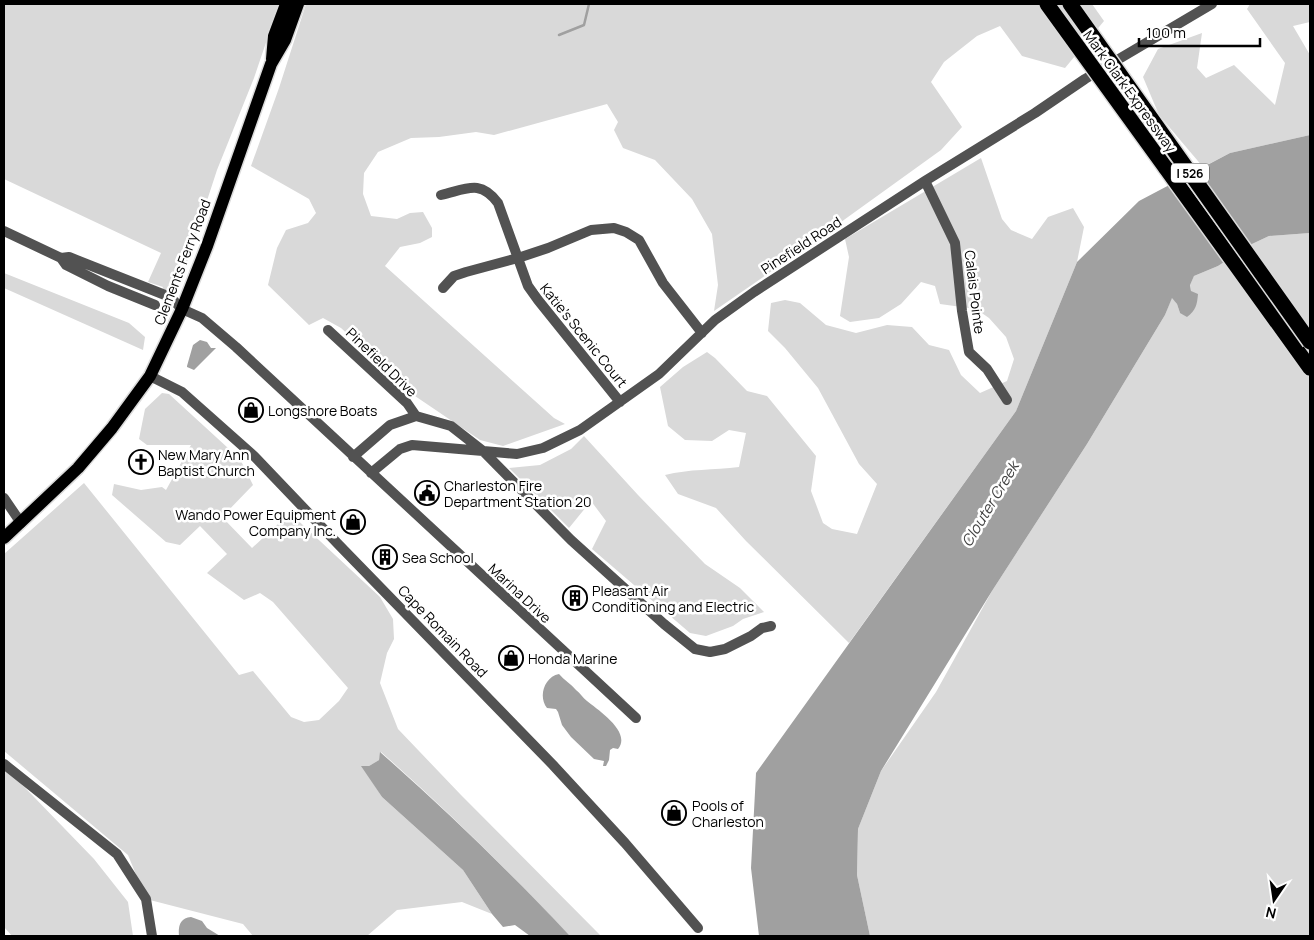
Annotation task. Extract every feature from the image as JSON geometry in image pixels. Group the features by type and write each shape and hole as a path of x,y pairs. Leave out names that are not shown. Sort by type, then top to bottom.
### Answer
{"highway":[{"name":"Mark Clark Expressway","path":"1046,4 1310,368"},
{"name":"Mark Clark Expressway","path":"1070,4 1310,342"}],"main road":[{"name":"Clements Ferry Road","path":"271,64 274,36 286,4"},
{"name":"Clements Ferry Road","path":"4,538 78,468 112,428 150,376 182,309 271,64 285,40 298,4"}],"street":[{"name":"Pinefield Road","path":"371,474 400,449 412,445 517,454 543,448 580,430 659,374 715,320 754,292 925,181 1138,47 1212,4"},
{"name":"Calais Pointe","path":"925,181 955,242 962,311 969,352 987,369 1007,400"},
{"name":"Katie's Scenic Court","path":"441,195 476,187 488,191 498,203 528,286 620,402"},
{"path":"443,288 454,276 548,248 591,230 614,228 626,232 639,240 664,283 702,333"},
{"path":"4,230 61,258 66,265 108,286 155,305"},
{"name":"Marina Drive","path":"61,258 69,257 170,297 182,309 202,318 636,718"},
{"name":"Pinefield Drive","path":"328,330 407,403 416,416"},
{"name":"Cape Romain Road","path":"150,376 182,392 254,456 553,765 625,843 698,928"},
{"path":"353,457 390,425 416,416 451,426 483,451 571,540 664,624 695,649 710,652 724,649 751,636 762,628 770,626"},
{"path":"4,498 21,523"},
{"path":"4,764 117,854 146,899 152,936"}],"shaded area":[{"path":"4,4 279,4 254,78 217,170 183,274 170,291 162,291 163,287 148,282 161,253 4,179"},
{"path":"306,4 1092,4 1104,21 1065,68 1022,56 1000,26 977,36 944,62 931,82 962,127 941,150 714,311 718,285 712,234 692,199 655,160 623,148 614,130 618,122 607,104 494,135 476,132 439,137 411,138 378,152 364,173 363,194 371,216 397,219 410,213 423,212 432,228 432,237 420,243 400,247 385,266 554,418 565,424 503,446 480,440 415,396 341,328 323,318 309,325 268,285 277,248 286,230 308,223 316,213 309,199 251,166"},
{"path":"1250,4 1310,4 1310,22 1293,26 1310,55 1310,135 1230,153 1203,167 1159,115 1143,77 1158,49 1202,33 1197,68 1206,78 1234,65 1275,105 1285,63 1247,9"},
{"path":"981,158 1002,219 1011,230 1032,239 1048,217 1073,208 1084,227 1077,262 1016,411 849,643 746,541 716,508 678,494 665,475 739,467 746,433 729,430 712,441 685,440 668,426 660,387 683,367 707,352 747,391 767,396 816,456 811,491 823,523 832,529 857,534 877,484 859,464 818,388 785,348 768,331 771,303 785,300 800,303 826,325 856,333 887,325 912,327 929,345 949,350 961,375 980,393 1007,381 1014,359 1006,337 989,318 976,309 940,304 935,286 921,282 901,304 879,318 850,322 840,316 849,257 845,239"},
{"path":"1310,233 1310,936 870,936 857,875 858,829 881,771 936,692 992,591 1087,444 1165,315 1172,297 1180,313 1191,291 1190,284 1194,276 1218,266 1252,244 1269,236"},
{"path":"4,273 129,323 145,337 143,350 4,288"},
{"path":"162,393 169,394 240,459 253,485 222,517 252,548 290,513 380,597 393,619 394,639 387,653 380,683 398,729 601,936 570,936 478,842 381,752 379,760 369,766 362,766 382,797 463,870 492,914 462,902 397,910 367,936 253,936 243,924 146,899 128,855 4,751 4,554 84,483 239,675 253,671 291,717 304,722 319,720 339,701 348,688 273,602 260,593 244,600 207,573 227,554 200,526 180,545 166,542 112,495 114,484 141,490 162,487 166,490 191,445 147,445 139,439 145,409"},
{"path":"584,436 705,564 740,588 764,612 743,619 733,626 706,636 690,633 592,549 606,521 591,501 569,528 509,468 540,465 571,449"},
{"path":"4,766 94,859 128,902 133,936 12,936 4,927"}],"water":[{"name":"Clouter Creek","path":"1310,135 1310,233 1269,236 1252,244 1218,266 1194,276 1190,285 1191,291 1198,294 1196,307 1187,317 1180,313 1177,304 1172,298 1165,315 1087,444 992,591 881,771 858,829 857,875 870,936 759,936 751,868 756,773 1016,411 1077,262 1139,201 1230,153"},
{"path":"200,340 207,342 211,348 216,348 194,370 187,366 193,345"},
{"path":"559,674 612,722 621,736 618,749 613,748 610,750 606,766 603,766 604,761 594,759 571,737 562,725 556,709 547,708 544,704 543,693 546,683"},
{"path":"380,752 477,842 570,936 530,936 515,925 503,927 492,914 463,870 382,797 361,766 369,766 379,760"},
{"path":"191,917 202,921 207,928 220,936 179,936 180,923 184,919"}],"waterway":[{"path":"559,35 584,25 589,4"}],"place":[{"name":"Longshore Boats","path":"251,410"},
{"name":"New Mary Ann Baptist Church","path":"141,462"},
{"name":"Charleston Fire Department Station 20","path":"427,493"},
{"name":"Wando Power Equipment Company Inc.","path":"353,522"},
{"name":"Sea School","path":"385,557"},
{"name":"Pleasant Air Conditioning and Electric","path":"575,598"},
{"name":"Honda Marine","path":"511,658"},
{"name":"Pools of Charleston","path":"674,813"}]}
